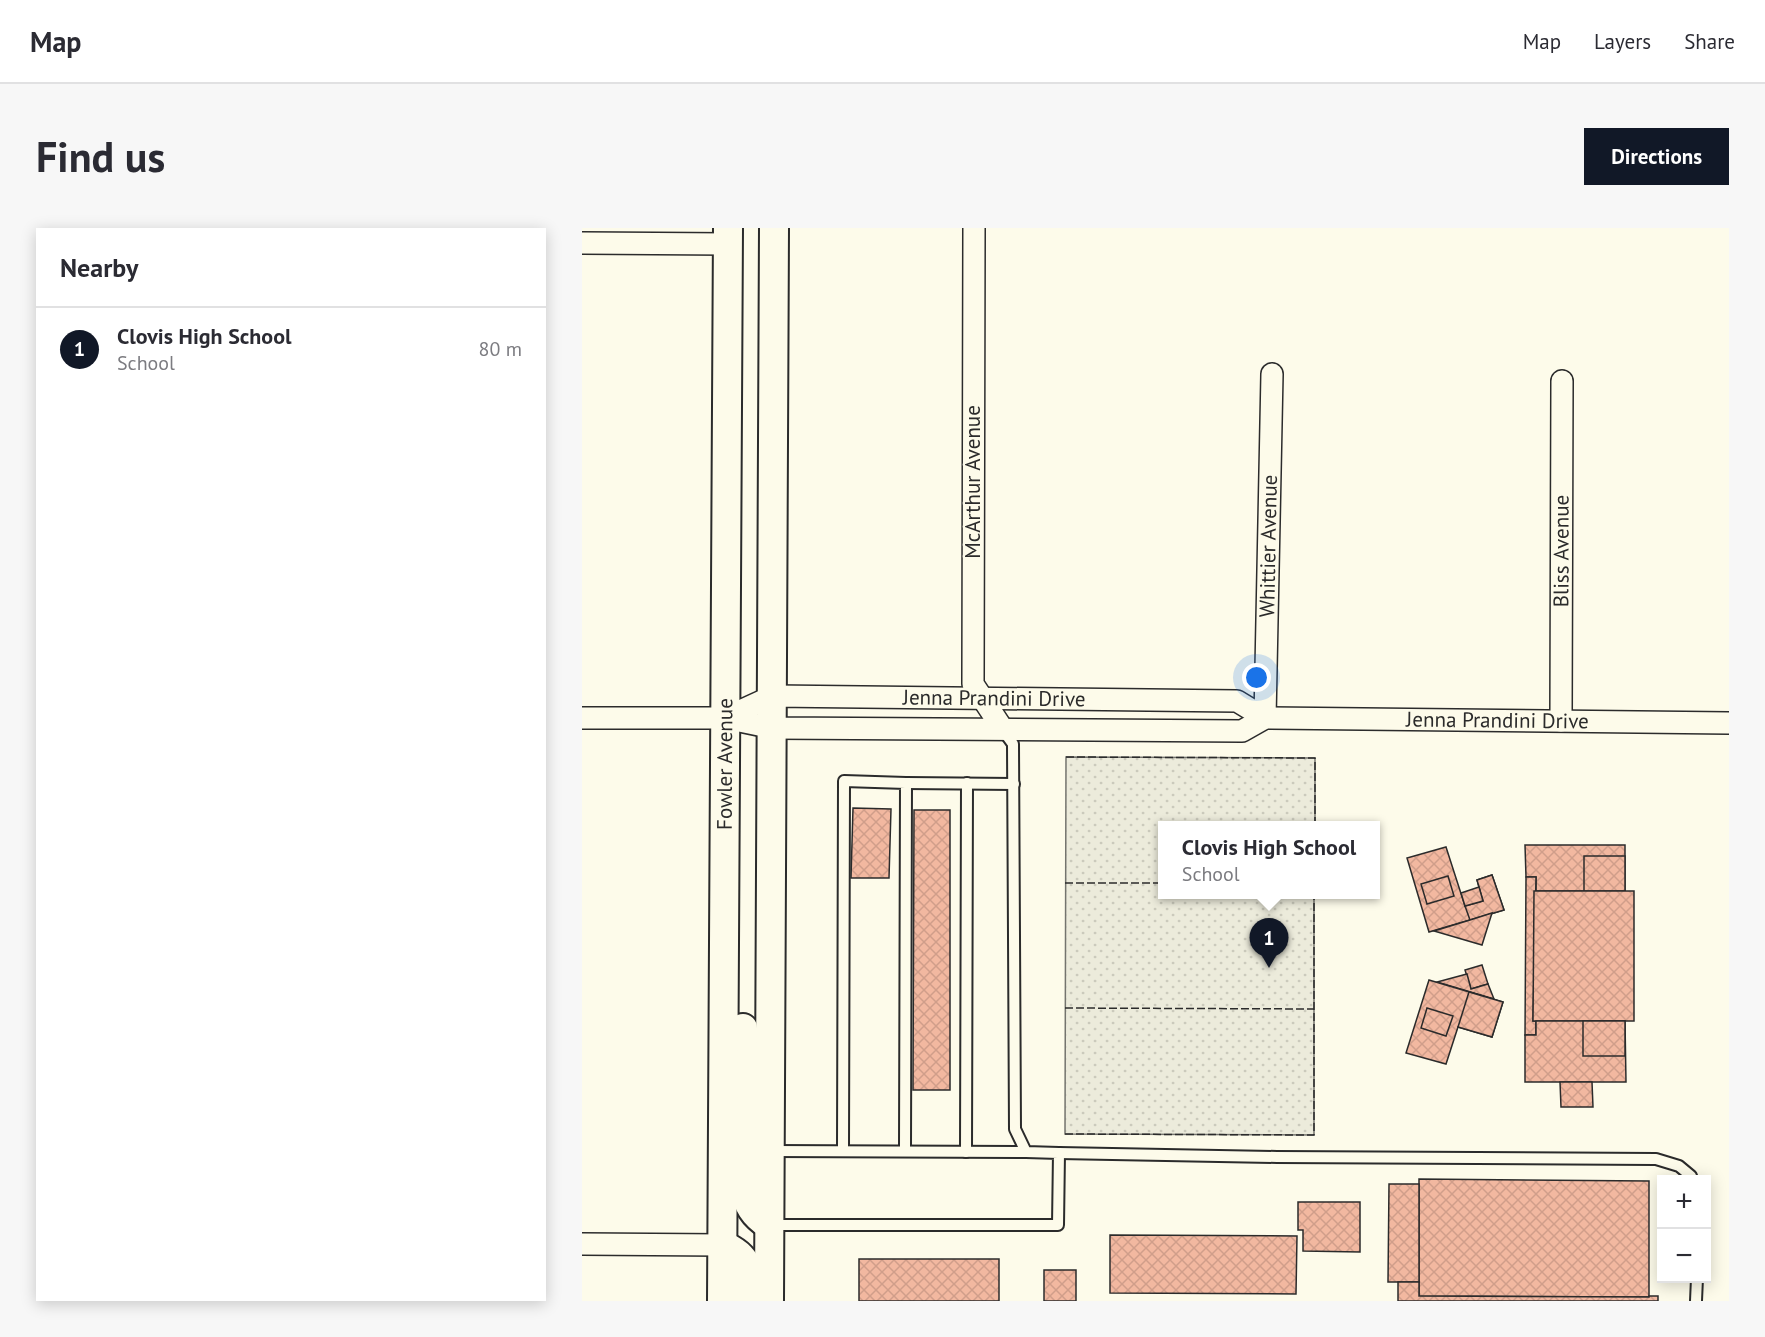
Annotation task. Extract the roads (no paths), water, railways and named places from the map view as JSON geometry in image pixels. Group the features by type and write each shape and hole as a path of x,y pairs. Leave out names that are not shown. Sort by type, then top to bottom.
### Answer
{"main road":[{"path":"769,1301 774,228"},
{"name":"Fowler Avenue","path":"722,1301 728,236"},
{"path":"724,766 743,917 743,1187 748,1206 758,1218 769,1225"},
{"path":"722,1245 735,1250 744,1258 749,1270 749,1301"}],"street":[{"name":"McArthur Avenue","path":"974,228 973,684 1002,728"},
{"path":"582,243 728,236"},
{"name":"Whittier Avenue","path":"1265,718 1272,375"},
{"name":"Bliss Avenue","path":"1561,721 1562,381"},
{"name":"Jenna Prandini Drive","path":"724,718 773,696 1237,701 1265,718"},
{"path":"582,718 724,718"},
{"name":"Jenna Prandini Drive","path":"724,718 773,728 1242,731 1265,718 1729,723"},
{"path":"582,1244 722,1245"}],"lane":[{"path":"1002,728 1013,744 1015,1129 1026,1152"},
{"path":"843,1151 844,781 1014,784"},
{"path":"905,1151 906,783"},
{"path":"966,1152 967,783"},
{"path":"771,1151 1656,1159 1679,1167 1691,1175"},
{"path":"769,1225 1058,1225 1059,1153"},
{"path":"1696,1301 1697,1283"}],"place":[{"name":"Clovis High School","path":"1269,968"}]}
